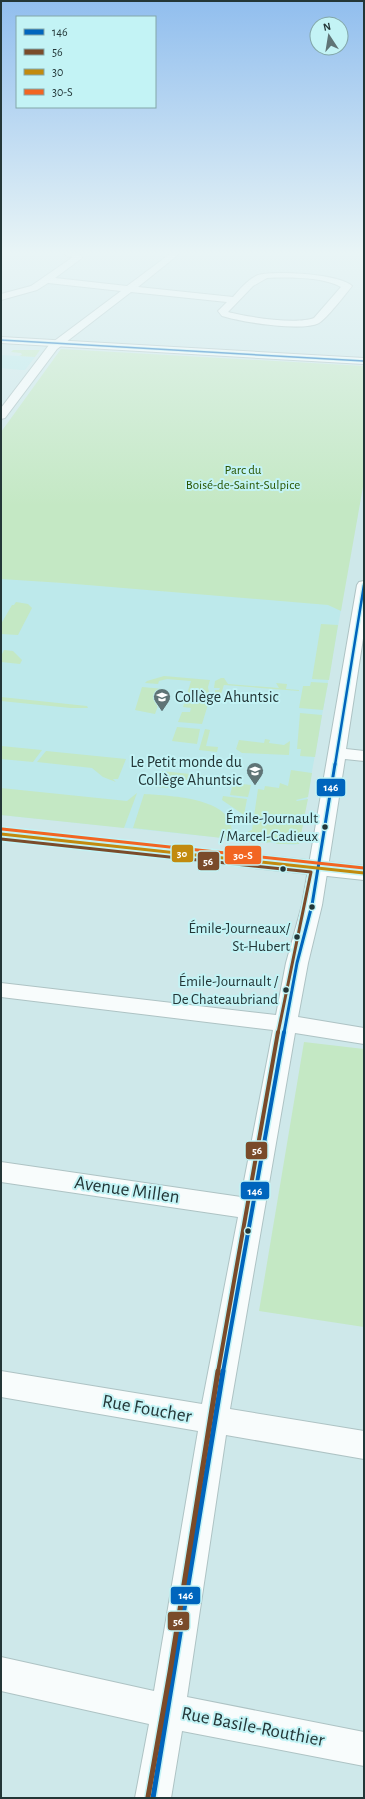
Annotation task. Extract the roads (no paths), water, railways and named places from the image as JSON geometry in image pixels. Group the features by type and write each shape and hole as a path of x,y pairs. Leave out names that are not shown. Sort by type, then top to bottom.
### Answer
{"main road":[{"path":"20,338 60,342 364,362"},
{"path":"1,340 364,357"},
{"path":"1,834 364,873"}],"street":[{"path":"1,416 52,349 65,338"},
{"path":"153,1798 214,1420 285,1024 297,963 312,905 317,868 338,753 364,585"},
{"path":"338,753 364,756"},
{"path":"1,990 330,1029 364,1036"},
{"name":"Avenue Millen","path":"1,1172 253,1209"},
{"name":"Rue Foucher","path":"1,1384 364,1445"},
{"name":"Rue Basile-Routhier","path":"1,1674 168,1711 364,1749"}],"place":[{"name":"Collège Ahuntsic","path":"162,712"},
{"name":"Le Petit monde du Collège Ahuntsic","path":"255,786"},
{"name":"Émile-Journault / Marcel-Cadieux","path":"325,827"},
{"name":"Émile-Journeaux/ St-Hubert","path":"297,937"},
{"name":"Émile-Journault / De Chateaubriand","path":"286,990"}],"park label":[{"name":"Parc du Boisé-de-Saint-Sulpice","path":"243,478"}]}
